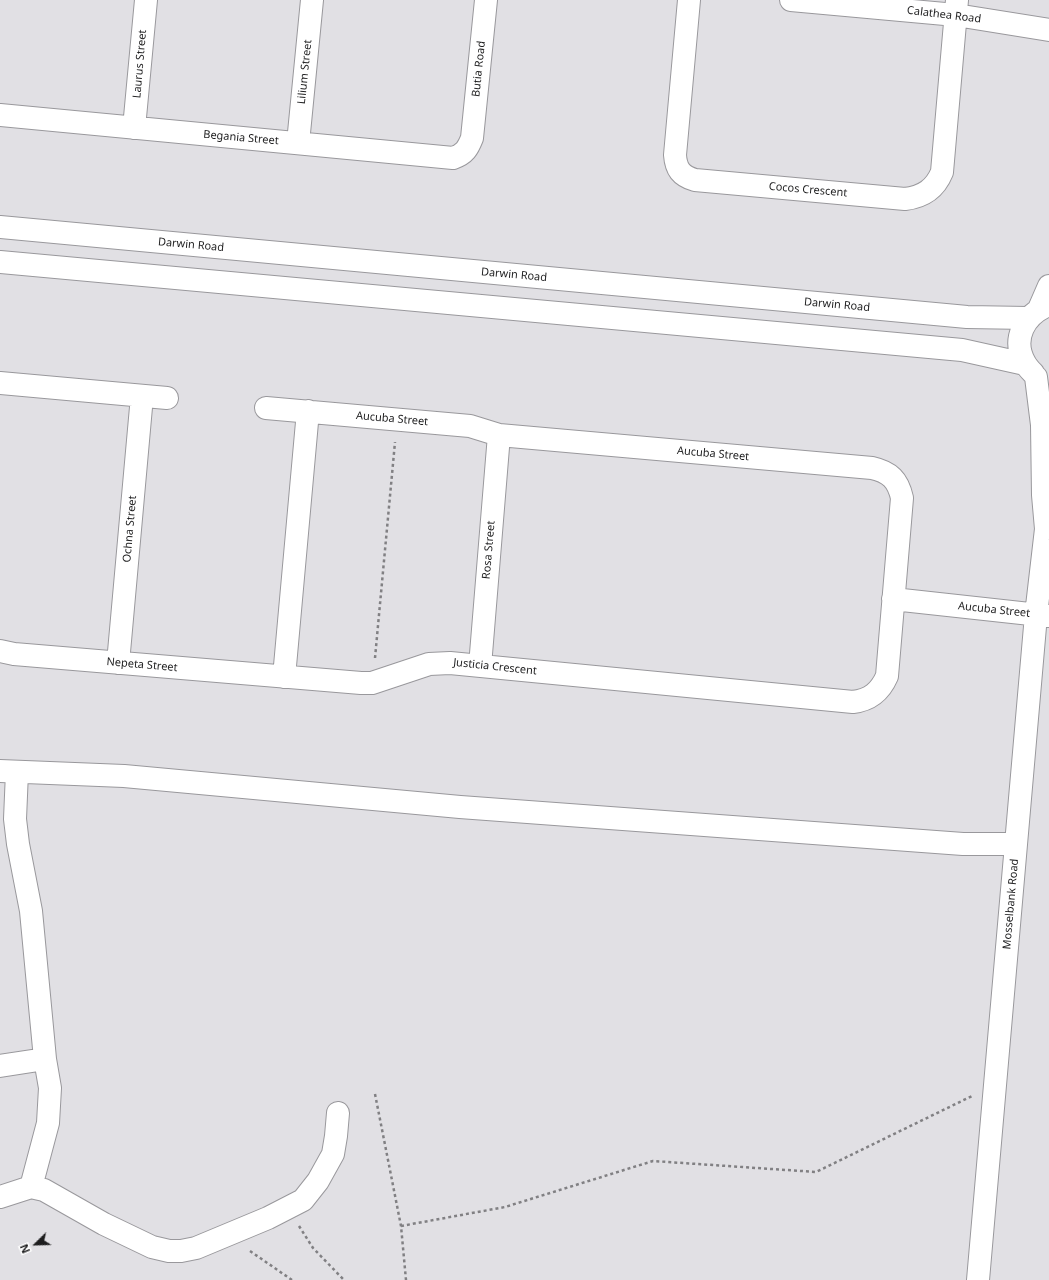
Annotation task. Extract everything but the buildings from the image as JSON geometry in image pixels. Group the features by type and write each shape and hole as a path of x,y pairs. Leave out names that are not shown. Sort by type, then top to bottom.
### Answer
{"street":[{"name":"Laurus Street","path":"134,128 146,0"},
{"name":"Lilium Street","path":"298,143 312,0"},
{"name":"Butia Road","path":"472,138 486,0"},
{"name":"Cocos Crescent","path":"689,0 675,155 676,164 679,171 686,177 694,180 905,199 921,196 929,191 935,186 942,172 956,8"},
{"name":"Calathea Road","path":"791,0 956,8 1049,30"},
{"name":"Begania Street","path":"0,115 453,158 463,154 467,150 472,138"},
{"name":"Darwin Road","path":"0,227 967,317 1039,311"},
{"path":"0,262 962,350 1037,374"},
{"path":"1039,311 1049,286"},
{"name":"Mosselbank Road","path":"978,1280 1016,844 1042,615 1048,524 1043,495 1042,425 1037,374 1020,353 1019,342 1021,332 1039,311"},
{"path":"0,383 168,398"},
{"name":"Ochna Street","path":"118,663 142,396"},
{"name":"Aucuba Street","path":"266,408 470,426 499,434 864,467 882,470 890,475 896,482 902,498 893,600 1042,615"},
{"path":"284,677 308,412"},
{"name":"Rosa Street","path":"480,666 499,434"},
{"name":"Justicia Crescent","path":"284,677 372,683 429,664 450,663 853,702 861,701 874,695 880,690 887,676 893,600"},
{"name":"Nepeta Street","path":"0,651 14,654 284,677"},
{"path":"31,1187 48,1123 50,1088 45,1059 31,911 18,844 8,772 124,776 460,807 940,843 1016,844"},
{"path":"0,1066 45,1059"},
{"path":"0,1197 31,1187 44,1190 104,1224 152,1247 169,1251 181,1251 196,1248 268,1218 303,1200 318,1181 333,1154 338,1112"}],"path":[{"path":"372,683 397,419"},
{"path":"401,1226 505,1207 654,1161 816,1172 977,1093 994,1091"},
{"path":"375,1094 401,1226 406,1280"},
{"path":"303,1200 299,1227 313,1248 344,1280"},
{"path":"227,1235 292,1280"}]}
